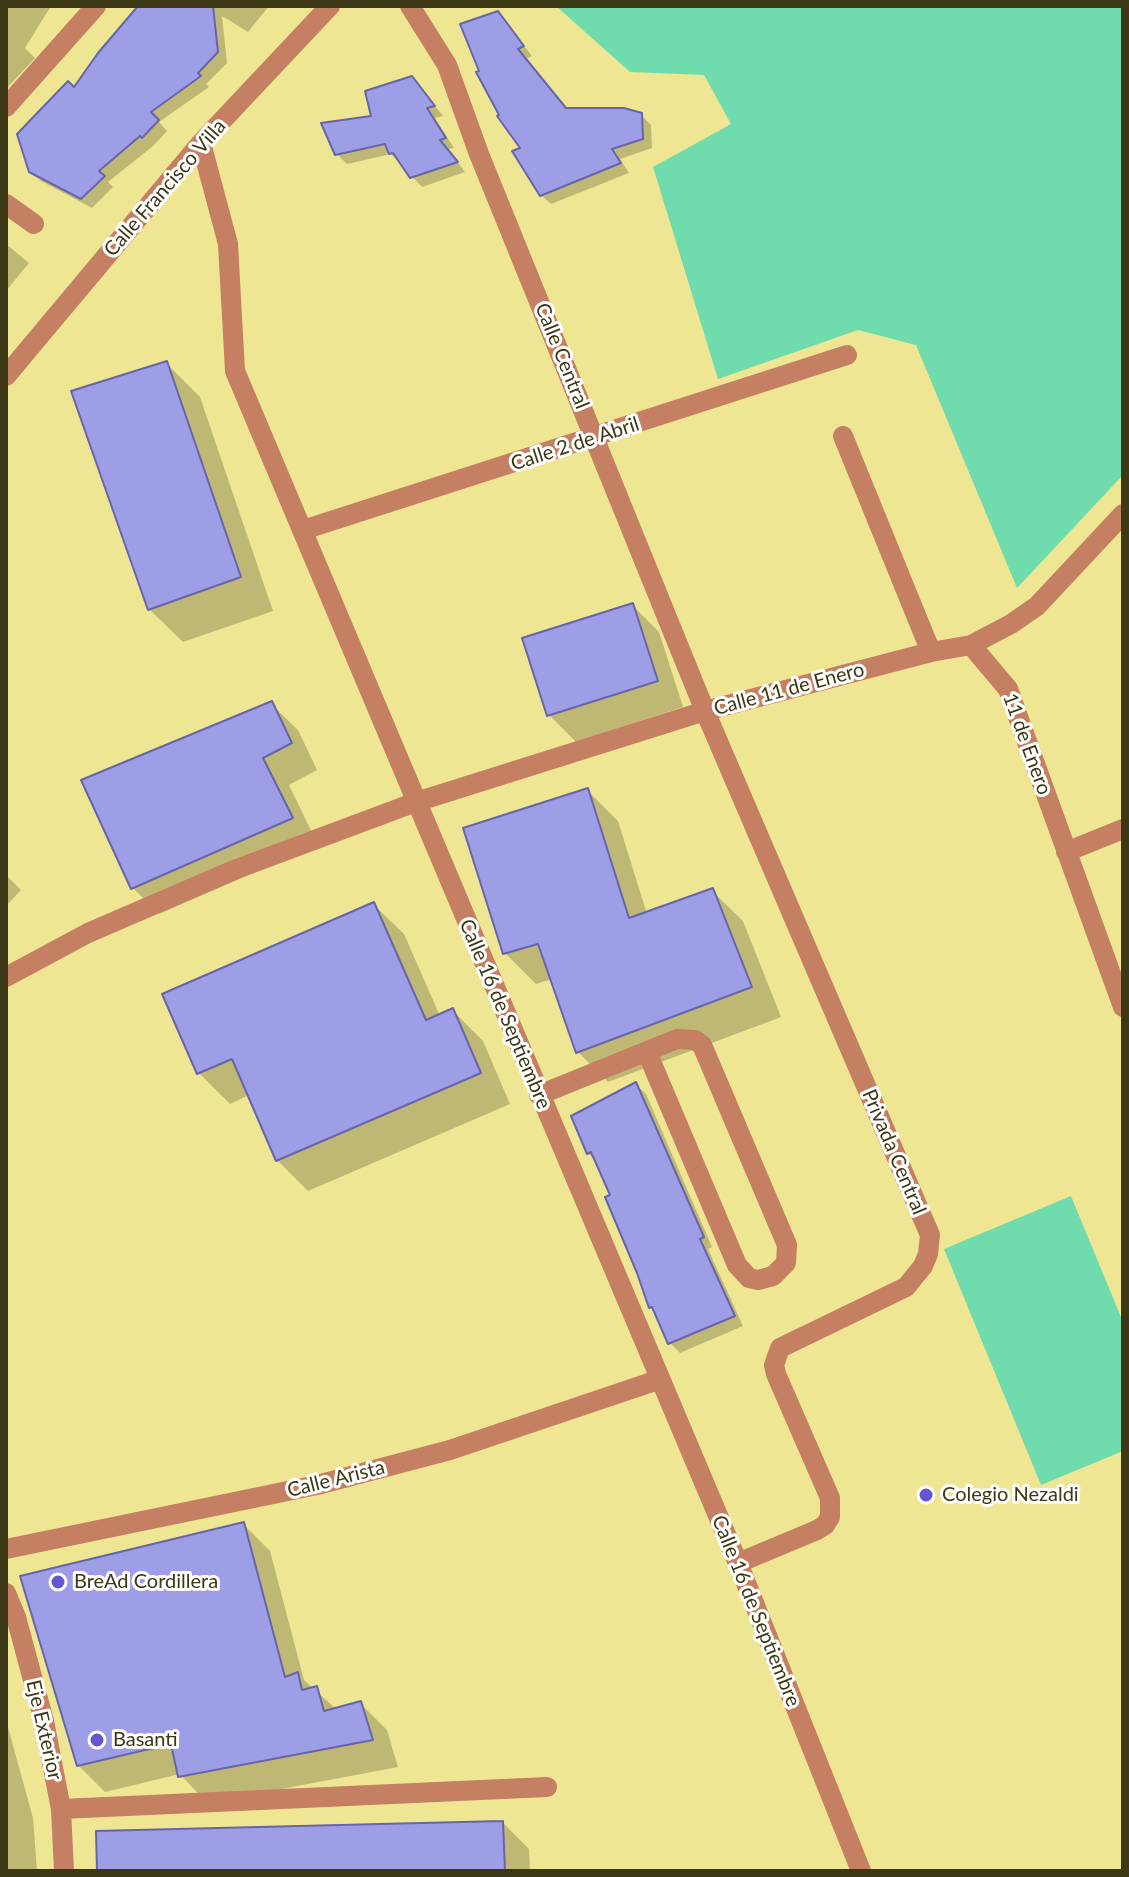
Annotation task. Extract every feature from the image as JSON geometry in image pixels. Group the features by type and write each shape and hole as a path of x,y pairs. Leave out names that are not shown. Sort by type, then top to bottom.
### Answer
{"street":[{"path":"6,107 96,6"},
{"name":"Calle Francisco Villa","path":"6,376 201,143 330,6"},
{"name":"Calle Central","path":"410,6 447,65 479,154 705,711"},
{"name":"Calle 16 de Septiembre","path":"201,143 228,244 235,371 658,1380 738,1563 861,1871"},
{"path":"6,204 34,224"},
{"name":"Calle 2 de Abril","path":"303,530 847,355"},
{"path":"843,436 931,652"},
{"name":"Calle 11 de Enero","path":"6,977 88,933 234,870 416,802 705,711 931,652 971,645 1037,606 1123,514"},
{"name":"11 de Enero","path":"971,645 1008,689 1123,1007"},
{"name":"Privada Central","path":"705,711 930,1235 923,1266 906,1287 780,1348 774,1365 776,1374 830,1498 830,1517 817,1530 738,1563"},
{"path":"1066,852 1123,829"},
{"path":"539,1095 647,1052 686,1038 695,1040 707,1053 787,1245 786,1263 773,1276 758,1280 749,1278 737,1265 647,1052"},
{"name":"Calle Arista","path":"6,1549 317,1485 450,1450 658,1380"},
{"name":"Eje Exterior","path":"6,1593 16,1617 44,1721 61,1809 64,1871"},
{"path":"61,1809 547,1787"}],"green space":[{"path":"556,6 1123,6 1123,475 1017,588 916,345 858,330 718,379 653,167 731,124 704,75 630,72"},
{"path":"1071,1196 1123,1322 1123,1451 1041,1485 944,1249"}],"building":[{"path":"138,6 213,6 218,52 198,73 201,76 151,112 159,120 142,138 140,136 99,171 105,176 81,199 29,172 17,134 68,81 74,87"},
{"path":"498,11 524,46 518,49 566,108 624,108 642,113 643,139 612,149 621,163 540,196 512,151 520,148 497,116 476,72 479,71 460,24"},
{"path":"412,76 435,106 427,108 446,138 440,140 458,162 410,178 393,153 389,154 385,144 335,155 321,123 371,116 365,91"},
{"path":"167,361 241,577 148,610 71,391"},
{"path":"633,603 658,681 547,716 522,638"},
{"path":"272,701 292,743 263,758 293,818 131,889 81,780"},
{"path":"588,788 629,918 713,888 752,987 576,1053 538,944 503,954 463,828"},
{"path":"374,902 426,1020 453,1008 481,1073 276,1161 232,1059 197,1074 162,994"},
{"path":"636,1082 735,1316 668,1344 652,1307 649,1308 605,1197 610,1195 591,1152 587,1154 571,1116"},
{"path":"244,1522 285,1677 298,1672 302,1690 317,1686 324,1711 361,1701 373,1740 178,1777 171,1744 77,1766 20,1576"},
{"path":"503,1821 505,1871 97,1871 96,1831"}],"place":[{"name":"Colegio Nezaldi","path":"926,1495"},
{"name":"BreAd Cordillera","path":"58,1582"},
{"name":"Basanti","path":"97,1740"}]}
